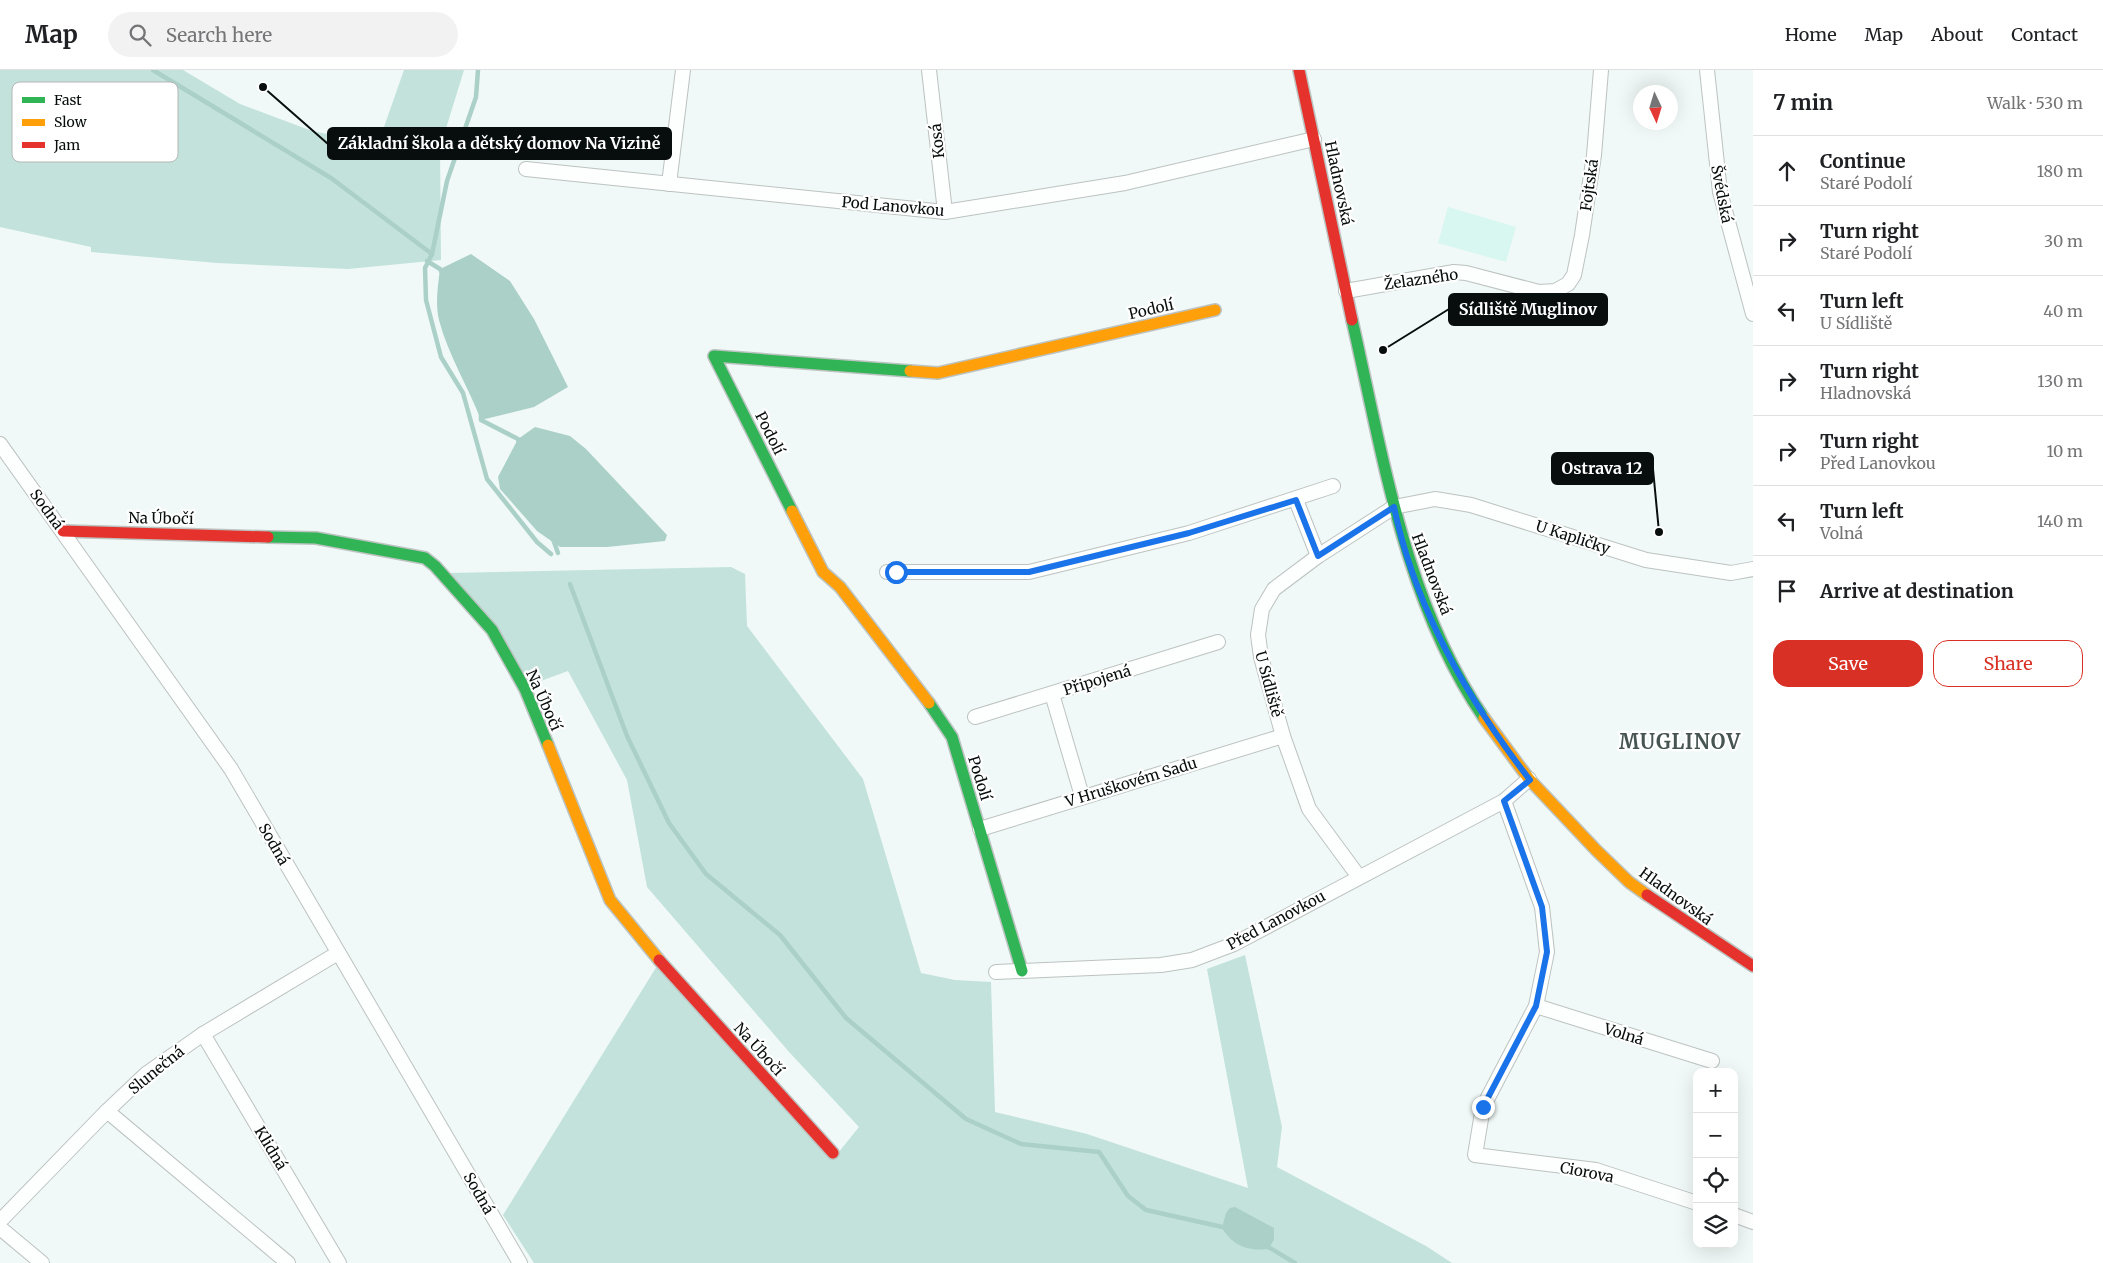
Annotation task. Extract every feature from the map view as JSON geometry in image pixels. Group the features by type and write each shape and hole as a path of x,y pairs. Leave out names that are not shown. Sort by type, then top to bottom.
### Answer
{"street":[{"path":"669,184 684,70"},
{"name":"Kosá","path":"928,70 944,212"},
{"name":"Hladnovská","path":"1300,70 1346,291 1400,532 1423,596 1450,660 1476,706 1530,780 1564,818 1629,882 1687,924 1753,966"},
{"name":"Fojtská","path":"1555,290 1568,284 1574,275 1594,155 1601,70"},
{"name":"Švédská","path":"1707,70 1720,192 1753,314"},
{"name":"Pod Lanovkou","path":"526,169 944,212 1125,183 1314,139"},
{"name":"Želazného","path":"1346,291 1454,272 1466,273 1539,292 1555,290"},
{"name":"Podolí","path":"1022,971 952,737 939,716 840,588 824,572 714,356 938,373 1215,310"},
{"name":"Sodná","path":"0,444 231,769 516,1261"},
{"path":"887,572 1029,572 1189,533 1296,500 1333,486"},
{"name":"U Kapličky","path":"1394,507 1435,499 1471,505 1646,560 1731,573 1753,569"},
{"path":"1296,500 1318,556"},
{"name":"U Sídliště","path":"1359,877 1309,809 1283,736 1261,657 1258,636 1262,609 1274,589 1318,556 1394,507"},
{"name":"Na Úbočí","path":"63,531 316,538 425,558 435,566 492,630 525,689 610,900 663,964 833,1153"},
{"name":"Připojená","path":"975,717 1218,642"},
{"path":"1052,694 1082,796"},
{"name":"V Hruškovém Sadu","path":"980,829 1082,796 1283,736"},
{"name":"Před Lanovkou","path":"996,972 1161,965 1192,960 1234,944 1504,801 1530,780"},
{"path":"1504,801 1542,907 1547,952 1536,1006"},
{"name":"Slunečná","path":"0,1221 107,1111 146,1074 203,1034 338,953"},
{"name":"Volná","path":"1536,1006 1712,1061"},
{"name":"Ciorova","path":"1536,1006 1483,1107 1475,1155 1596,1170 1693,1202"},
{"name":"Klidná","path":"203,1034 339,1263"},
{"path":"107,1111 288,1263"},
{"path":"1738,1217 1753,1222"},
{"path":"0,1228 42,1263"}],"shaded area":[{"path":"0,70 183,70 240,104 312,131 378,144 404,70 464,70 440,148 441,260 348,269 217,263 91,252 91,247 0,227"},
{"path":"1448,207 1516,227 1506,262 1438,243"},
{"path":"471,254 510,281 534,319 568,387 534,407 481,420 448,346 437,308 440,269"},
{"path":"535,427 570,436 586,449 667,535 665,541 607,547 560,547 537,531 500,489 498,477 518,439"},
{"path":"731,567 745,574 747,626 863,779 921,973 955,980 991,982 995,1112 1087,1134 1248,1188 1207,969 1245,955 1282,1127 1277,1167 1426,1246 1452,1263 534,1263 503,1215 657,966 834,1158 859,1127 790,1053 647,887 627,780 568,671 527,686 450,573"},
{"path":"1235,1207 1274,1228 1274,1240 1268,1249 1254,1249 1241,1246 1226,1234 1222,1228 1226,1213 1230,1208"}],"waterway":[{"path":"153,70 173,82"},
{"path":"432,254 447,181 476,97 478,70"},
{"path":"178,85 331,178 432,254 425,268 426,300 441,357 463,393 487,479 537,542 551,554"},
{"path":"427,261 440,269 443,275"},
{"path":"481,414 481,420 518,439 519,444"},
{"path":"553,539 558,553"},
{"path":"570,584 627,736 669,823 706,874 780,935 846,1018 966,1119 1021,1144 1099,1152 1128,1196 1146,1210 1227,1228"},
{"path":"1265,1245 1295,1263"}],"traffic: fast":[{"path":"1352,320 1386,474 1415,576 1434,625 1457,673 1484,718"},
{"path":"792,511 714,356 910,371"},
{"path":"268,537 316,538 425,558 435,566 492,630 525,689 548,745"},
{"path":"929,703 952,737 1022,971"}],"traffic: slow":[{"path":"910,371 938,373 1215,310"},
{"path":"792,511 823,572 840,587 929,703"},
{"path":"1484,718 1529,779 1596,850 1629,882 1647,895"},
{"path":"548,745 610,900 659,960"}],"traffic: jam":[{"path":"1299,70 1352,320"},
{"path":"63,531 268,537"},
{"path":"1647,895 1753,966"},
{"path":"659,960 833,1153"}],"place":[{"name":"Základní škola a dětský domov Na Vizině","path":"263,87"},
{"name":"Sídliště Muglinov","path":"1383,350"},
{"name":"Ostrava 12","path":"1659,532"}],"district":[{"name":"MUGLINOV","path":"1680,741"}],"route":[{"path":"896,572 1029,572 1189,533 1296,500 1318,556 1394,507 1400,532 1423,596 1450,660 1476,706 1530,780 1504,801 1542,907 1547,952 1536,1006 1483,1107"}]}
